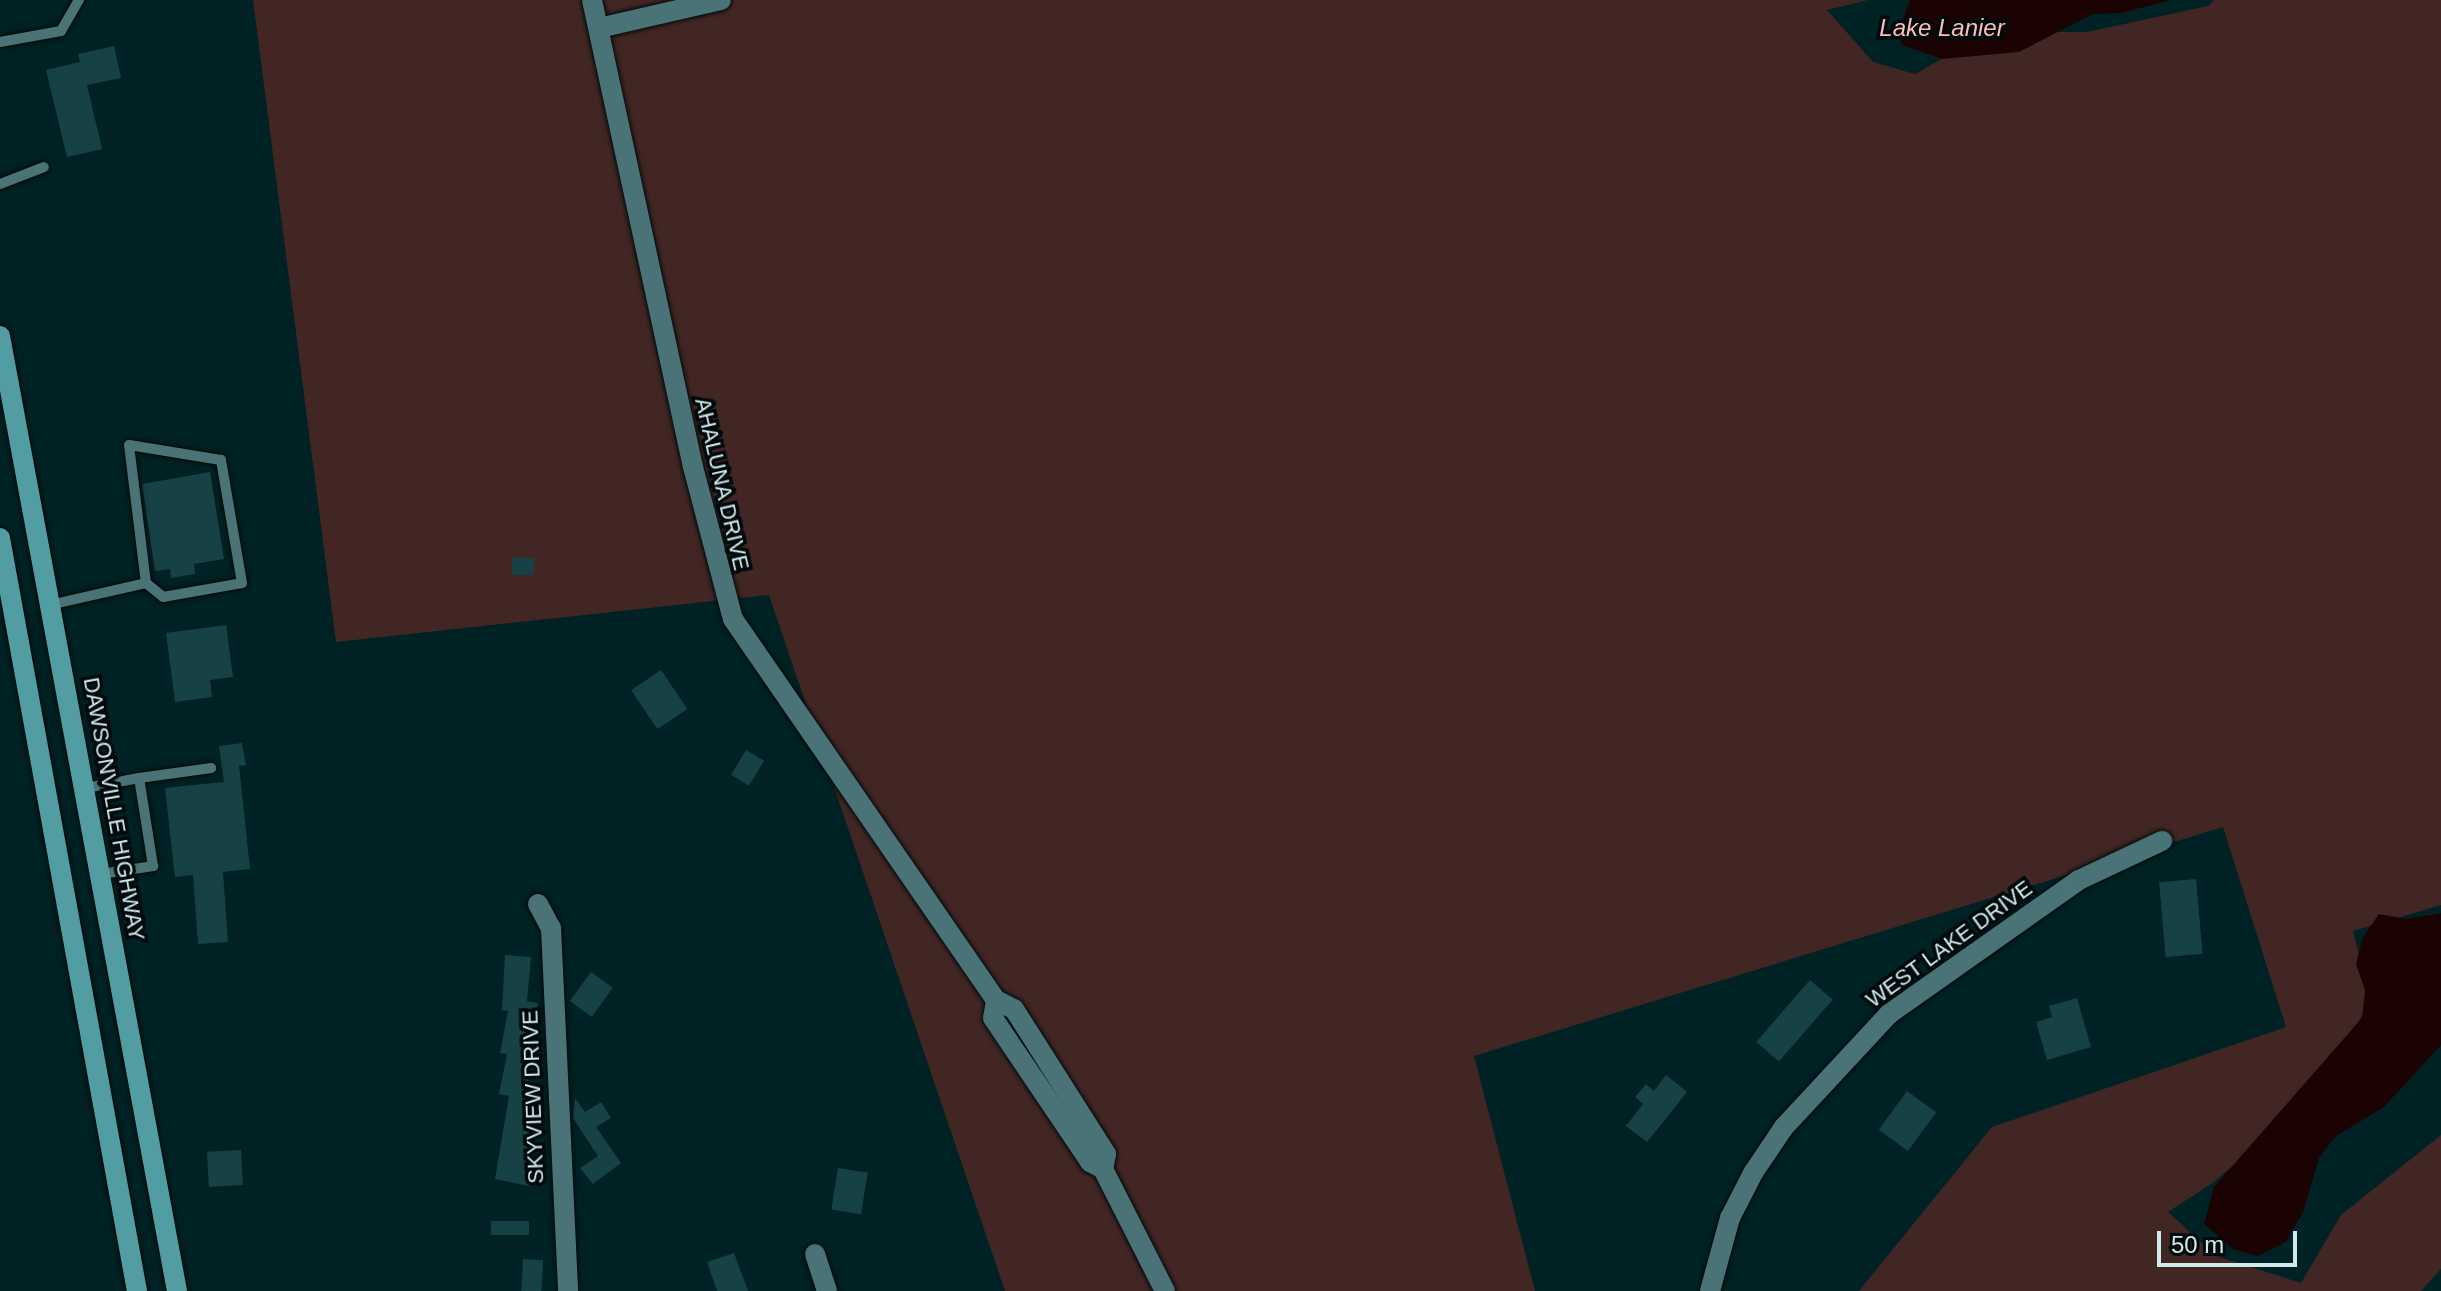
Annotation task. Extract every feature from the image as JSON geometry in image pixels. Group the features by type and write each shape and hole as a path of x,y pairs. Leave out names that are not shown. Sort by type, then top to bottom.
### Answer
{"main road":[{"name":"DAWSONVILLE HIGHWAY","path":"0,336 54,604 177,1291"},
{"path":"0,538 137,1291"}],"street":[{"name":"AHALUNA DRIVE","path":"592,0 693,467 733,619 996,1000 993,1018 1090,1162 1103,1169 1165,1291"},
{"path":"599,28 721,0"},
{"name":"WEST LAKE DRIVE","path":"1710,1291 1717,1254 1753,1173 1792,1117 1878,1024 1980,946 2079,880 2162,841"},
{"name":"SKYVIEW DRIVE","path":"538,904 551,928 568,1291"},
{"path":"815,1254 827,1291"}],"lane":[{"path":"0,42 61,31 79,0"},
{"path":"0,184 44,167"},
{"path":"129,445 221,460 242,583 163,597 146,583 129,445"},
{"path":"54,604 146,583"},
{"path":"86,788 211,768"},
{"path":"101,874 153,866 139,778"}],"shaded area":[{"path":"253,0 1868,0 1827,10 1873,62 1915,74 1989,32 2087,32 2208,6 2214,0 2441,0 2441,905 2353,931 2371,1002 2304,1104 2214,1182 2168,1212 2216,1256 2301,1283 2341,1215 2441,1135 2441,1269 2421,1291 1859,1291 1992,1127 2286,1027 2223,827 1474,1056 1535,1291 1005,1291 769,595 336,642"}],"water":[{"name":"Lake Lanier","path":"1910,0 2171,0 2121,13 2093,14 2019,52 1942,59 1902,45 1898,32"},
{"path":"2441,913 2441,1045 2384,1107 2336,1136 2319,1158 2303,1212 2286,1242 2258,1256 2233,1249 2204,1224 2214,1187 2362,1018 2365,990 2356,964 2363,937 2379,914 2406,919"}],"building":[{"path":"114,46 121,78 87,85 102,149 67,157 46,70 80,62 78,54"},
{"path":"210,472 224,559 194,564 195,574 171,578 170,569 155,571 142,484"},
{"path":"512,558 534,558 534,575 512,575"},
{"path":"226,625 233,677 210,680 212,697 175,702 166,633"},
{"path":"661,670 687,709 657,729 631,690"},
{"path":"242,743 246,765 239,766 250,869 223,872 228,942 198,944 193,875 175,877 165,788 224,782 219,746"},
{"path":"746,750 764,761 749,786 731,775"},
{"path":"2196,879 2203,954 2166,957 2159,882"},
{"path":"505,955 531,957 527,1001 538,1003 526,1058 536,1045 528,1082 535,1083 526,1125 534,1126 525,1167 532,1168 529,1186 495,1179 509,1096 499,1094 507,1054 500,1053 508,1011 502,1010"},
{"path":"591,972 613,988 592,1017 570,1001"},
{"path":"1810,980 1833,1000 1779,1062 1756,1042"},
{"path":"2077,998 2091,1047 2047,1060 2036,1022 2052,1017 2049,1006"},
{"path":"1666,1075 1687,1092 1647,1142 1626,1126 1643,1104 1635,1097 1646,1084 1654,1091"},
{"path":"1907,1091 1936,1112 1908,1151 1879,1130"},
{"path":"575,1098 585,1112 601,1102 611,1118 596,1127 621,1163 593,1184 580,1168 598,1156 573,1118"},
{"path":"241,1150 243,1185 209,1187 207,1152"},
{"path":"838,1168 868,1173 861,1214 831,1209"},
{"path":"491,1221 529,1221 529,1235 491,1235"},
{"path":"734,1253 748,1291 717,1291 707,1262"},
{"path":"523,1259 543,1260 541,1291 521,1291"}]}
